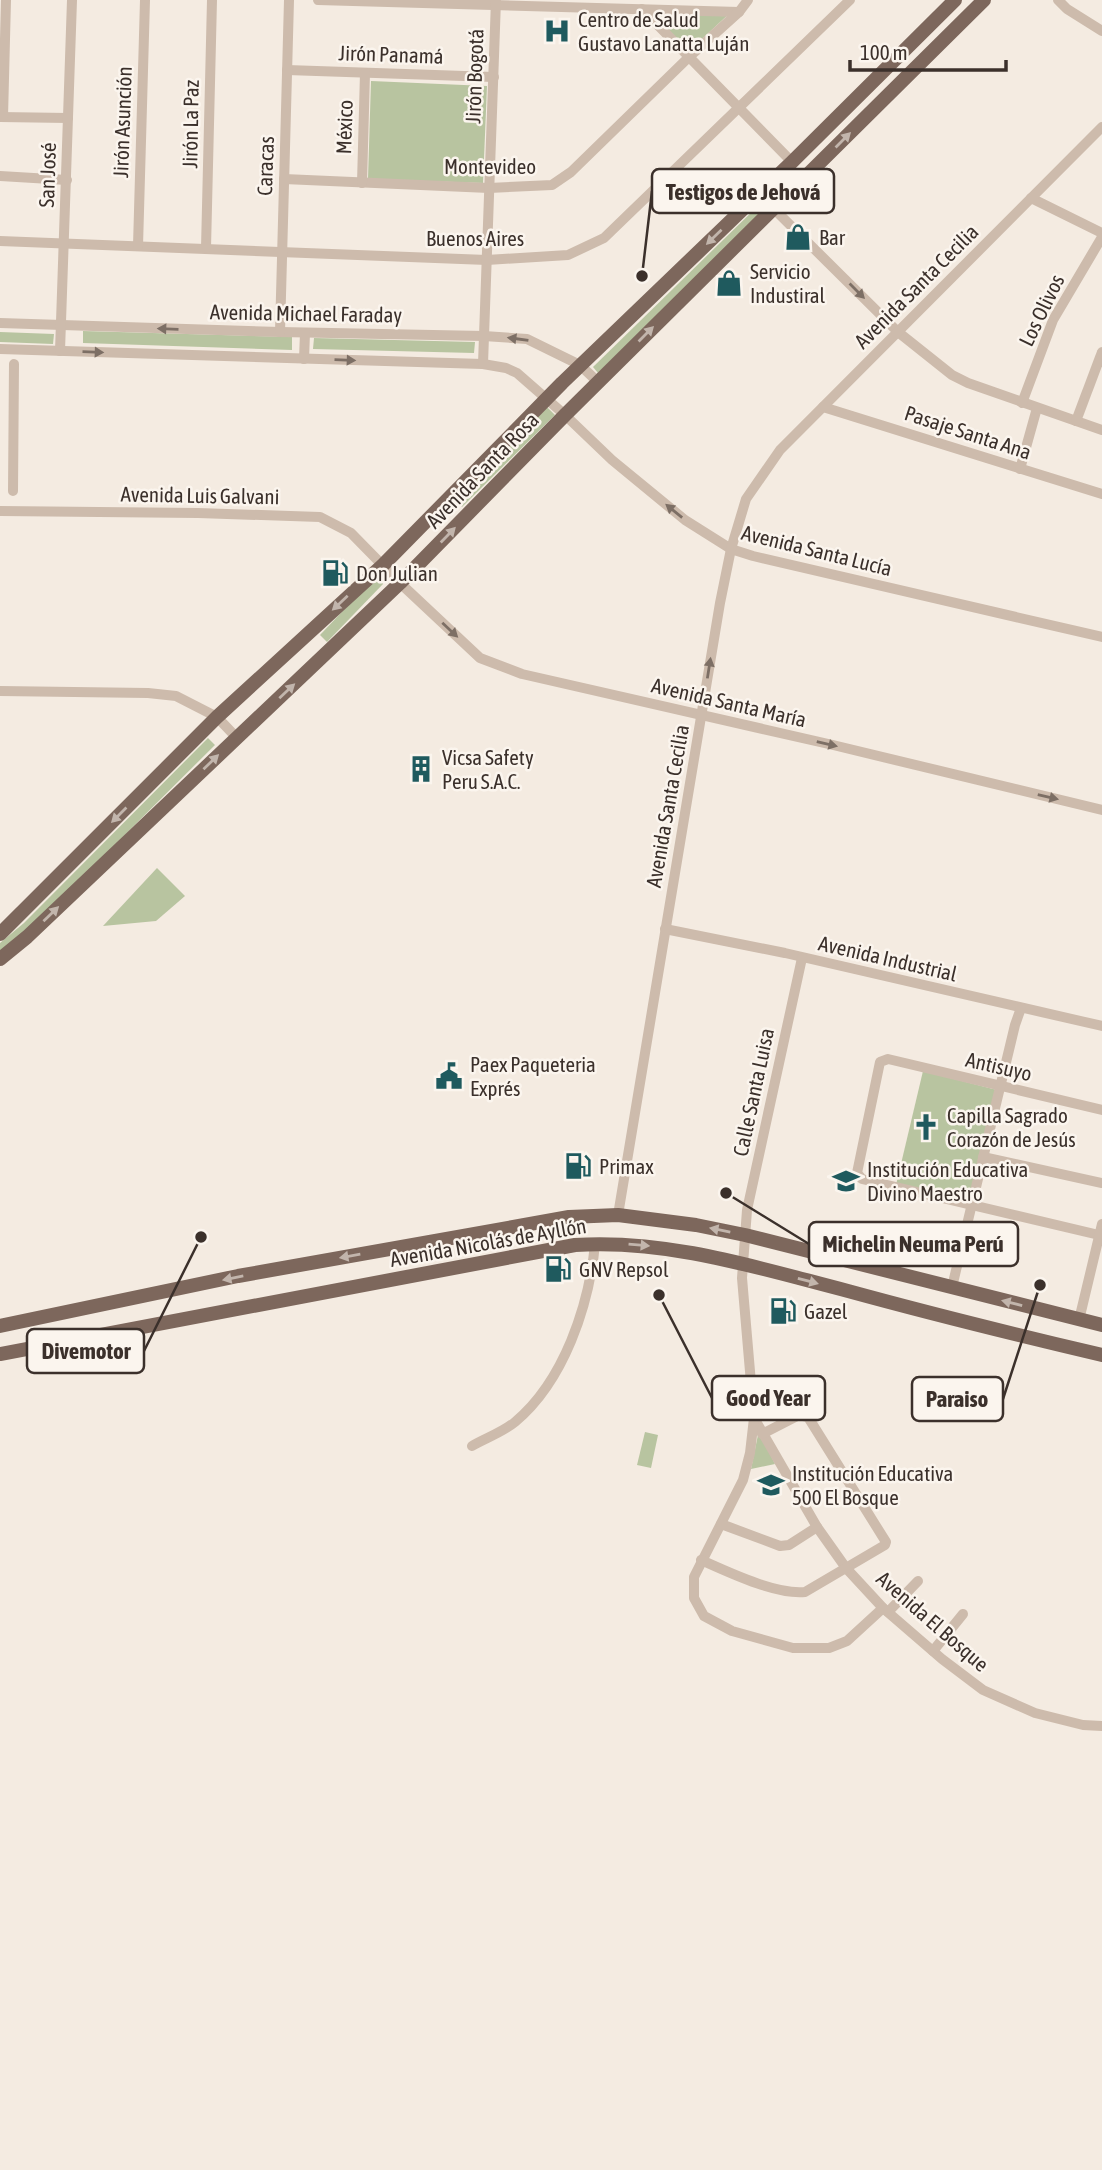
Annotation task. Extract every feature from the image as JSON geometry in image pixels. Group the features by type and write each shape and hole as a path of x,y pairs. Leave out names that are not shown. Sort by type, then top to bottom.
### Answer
{"main road":[{"name":"Avenida Santa Rosa","path":"0,934 217,718 383,565 580,365 792,162 955,0"},
{"name":"Avenida Santa Rosa","path":"0,959 27,937 400,583 565,415 984,0"},
{"path":"0,921 16,918"},
{"name":"Avenida Nicolás de Ayllón","path":"0,1326 238,1276 569,1217 618,1215 696,1225 745,1235 1102,1325"},
{"name":"Avenida Nicolás de Ayllón","path":"0,1354 520,1255 595,1244 668,1248 742,1263 1102,1355"}],"street":[{"path":"6,0 2,117 68,118"},
{"name":"San José","path":"60,351 72,0"},
{"name":"Jirón Asunción","path":"138,246 145,0"},
{"name":"Jirón La Paz","path":"206,248 212,0"},
{"name":"Caracas","path":"280,332 289,0"},
{"path":"318,0 496,2 739,12"},
{"name":"Montevideo","path":"284,179 489,188 552,185 571,172 739,12 748,0"},
{"name":"Buenos Aires","path":"0,241 487,260 568,255 604,238 850,0"},
{"path":"1058,0 1067,9 1102,31"},
{"name":"Jirón Bogotá","path":"483,364 496,2"},
{"path":"642,9 792,162"},
{"name":"Jirón Panamá","path":"287,70 494,77"},
{"name":"México","path":"362,183 365,73"},
{"name":"Avenida Santa Cecilia","path":"618,1215 720,603 731,549 746,499 780,450 1101,131"},
{"path":"0,176 66,180"},
{"path":"1031,198 1102,235"},
{"path":"774,209 898,332 960,379 1102,430"},
{"name":"Los Olivos","path":"1021,402 1053,320 1102,235"},
{"name":"Avenida Michael Faraday","path":"0,323 305,333 484,335 527,340 580,365 598,383"},
{"path":"304,359 305,333"},
{"path":"0,349 483,364 517,373 565,415"},
{"path":"1076,421 1102,352"},
{"path":"13,491 14,364"},
{"name":"Pasaje Santa Ana","path":"823,407 1102,494"},
{"path":"1020,469 1037,408"},
{"name":"Avenida Santa Lucía","path":"565,415 612,460 685,520 731,549 1102,637"},
{"path":"0,430 14,430"},
{"name":"Avenida Luis Galvani","path":"0,511 320,517 351,533 383,565"},
{"name":"Avenida Santa María","path":"383,565 480,658 522,674 1102,810"},
{"path":"0,691 176,696 217,718 236,737"},
{"name":"Avenida Industrial","path":"665,929 1102,1026"},
{"name":"Calle Santa Luisa","path":"745,1235 747,1210 802,958"},
{"path":"952,1287 1021,1008"},
{"name":"Antisuyo","path":"972,1204 862,1178 857,1173 880,1062 888,1059 1102,1110"},
{"path":"983,1157 1102,1184"},
{"path":"972,1204 1101,1229 1079,1320"},
{"name":"Avenida El Bosque","path":"745,1235 742,1263 743,1300 754,1418 817,1527 846,1568 885,1610 983,1690 1021,1708 1083,1725 1102,1726"},
{"path":"472,1446 513,1424 528,1409 558,1368 584,1306 595,1244"},
{"path":"701,1560 740,1576 796,1593 805,1592 882,1547 886,1542 808,1417 799,1415 762,1434"},
{"path":"754,1418 743,1480 694,1577 694,1598 704,1616 732,1631 793,1648 829,1648 847,1642 918,1581"},
{"path":"721,1524 780,1546 789,1545 817,1527"},
{"path":"933,1651 963,1614"}],"green space":[{"path":"650,11 731,12 689,51"},
{"path":"371,81 487,86 483,183 368,179"},
{"path":"766,198 770,203 598,373 593,367"},
{"path":"83,331 292,337 292,350 83,343"},
{"path":"0,332 54,334 53,344 0,342"},
{"path":"314,338 475,342 474,353 313,349"},
{"path":"546,406 555,415 462,507 453,498"},
{"path":"376,576 383,584 327,642 320,635"},
{"path":"208,738 215,745 14,945 0,953 0,943 24,923"},
{"path":"157,868 185,896 156,921 103,926"},
{"path":"923,1071 997,1090 970,1203 896,1185"},
{"path":"759,1430 775,1464 751,1469"},
{"path":"645,1432 658,1435 651,1468 637,1465"}],"place":[{"name":"Centro de Salud Gustavo Lanatta Luján","path":"557,31"},
{"name":"Bar","path":"798,237"},
{"name":"Testigos de Jehová","path":"642,276"},
{"name":"Servicio Industiral","path":"729,283"},
{"name":"Don Julian","path":"335,573"},
{"name":"Vicsa Safety Peru S.A.C.","path":"421,769"},
{"name":"Paex Paqueteria Exprés","path":"449,1076"},
{"name":"Capilla Sagrado Corazón de Jesús","path":"926,1127"},
{"name":"Primax","path":"578,1166"},
{"name":"Institución Educativa Divino Maestro","path":"846,1181"},
{"name":"Michelin Neuma Perú","path":"726,1193"},
{"name":"Divemotor","path":"201,1237"},
{"name":"GNV Repsol","path":"558,1269"},
{"name":"Paraiso","path":"1040,1285"},
{"name":"Good Year","path":"659,1295"},
{"name":"Gazel","path":"783,1311"},
{"name":"Institución Educativa 500 El Bosque","path":"771,1485"}]}
